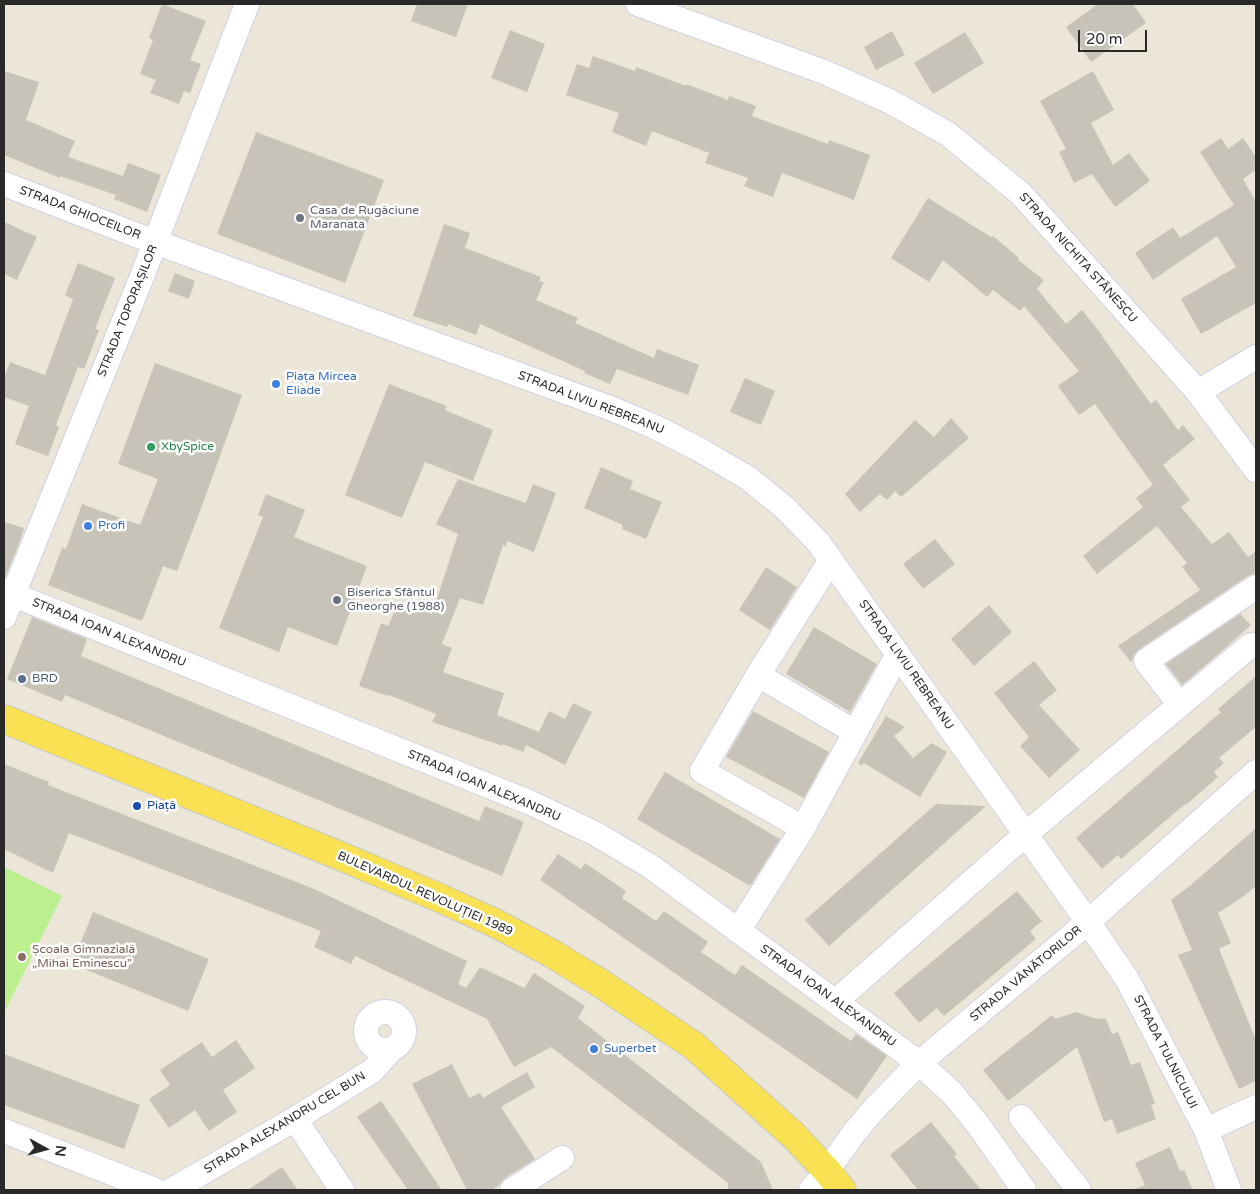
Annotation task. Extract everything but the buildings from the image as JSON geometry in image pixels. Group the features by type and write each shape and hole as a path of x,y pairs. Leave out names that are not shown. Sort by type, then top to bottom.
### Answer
{"main road":[{"name":"BULEVARDUL REVOLUȚIEI 1989","path":"4,719 442,899 495,923 551,954 600,983 694,1046 793,1135 826,1184"}],"street":[{"name":"STRADA TOPORAȘILOR","path":"4,618 8,593 156,242 247,4"},
{"name":"STRADA NICHITA STĂNESCU","path":"638,4 824,72 889,101 948,134 1021,194 1198,392 1256,470"},
{"name":"STRADA GHIOCEILOR","path":"4,184 156,242"},
{"name":"STRADA LIVIU REBREANU","path":"156,242 601,404 655,427 748,478 785,508 818,542 1088,922"},
{"path":"1198,392 1256,357"},
{"path":"803,828 702,771 758,675 831,560"},
{"path":"1180,705 1146,661 1256,587"},
{"name":"STRADA IOAN ALEXANDRU","path":"8,593 531,803 596,834 650,866 920,1063 952,1093 1024,1190"},
{"path":"836,1001 1026,834 1251,645"},
{"path":"738,931 803,828 898,654"},
{"path":"758,675 855,732"},
{"name":"STRADA VÂNĂTORILOR","path":"826,1184 854,1133 920,1063 1088,922 1256,772"},
{"name":"STRADA TULNICULUI","path":"1088,922 1127,979 1206,1130 1229,1190"},
{"name":"STRADA ALEXANDRU CEL BUN","path":"172,1190 372,1071 382,1047"},
{"path":"1206,1130 1256,1107"},
{"path":"1020,1117 1078,1190"},
{"path":"294,1119 342,1190"},
{"path":"4,1131 155,1190"},
{"path":"512,1190 562,1158"}],"green space":[{"name":"Școala Gimnazială „Mihai Eminescu”","path":"6,868 62,896 4,1013 4,872"}],"place":[{"name":"Casa de Rugăciune Maranata","path":"300,218"},
{"name":"Piața Mircea Eliade","path":"276,384"},
{"name":"XbySpice","path":"151,447"},
{"name":"Profi","path":"88,526"},
{"name":"Biserica Sfântul Gheorghe (1988)","path":"337,600"},
{"name":"BRD","path":"22,679"},
{"name":"Piață","path":"137,806"},
{"name":"Școala Gimnazială „Mihai Eminescu”","path":"22,957"},
{"name":"Superbet","path":"594,1049"}]}
